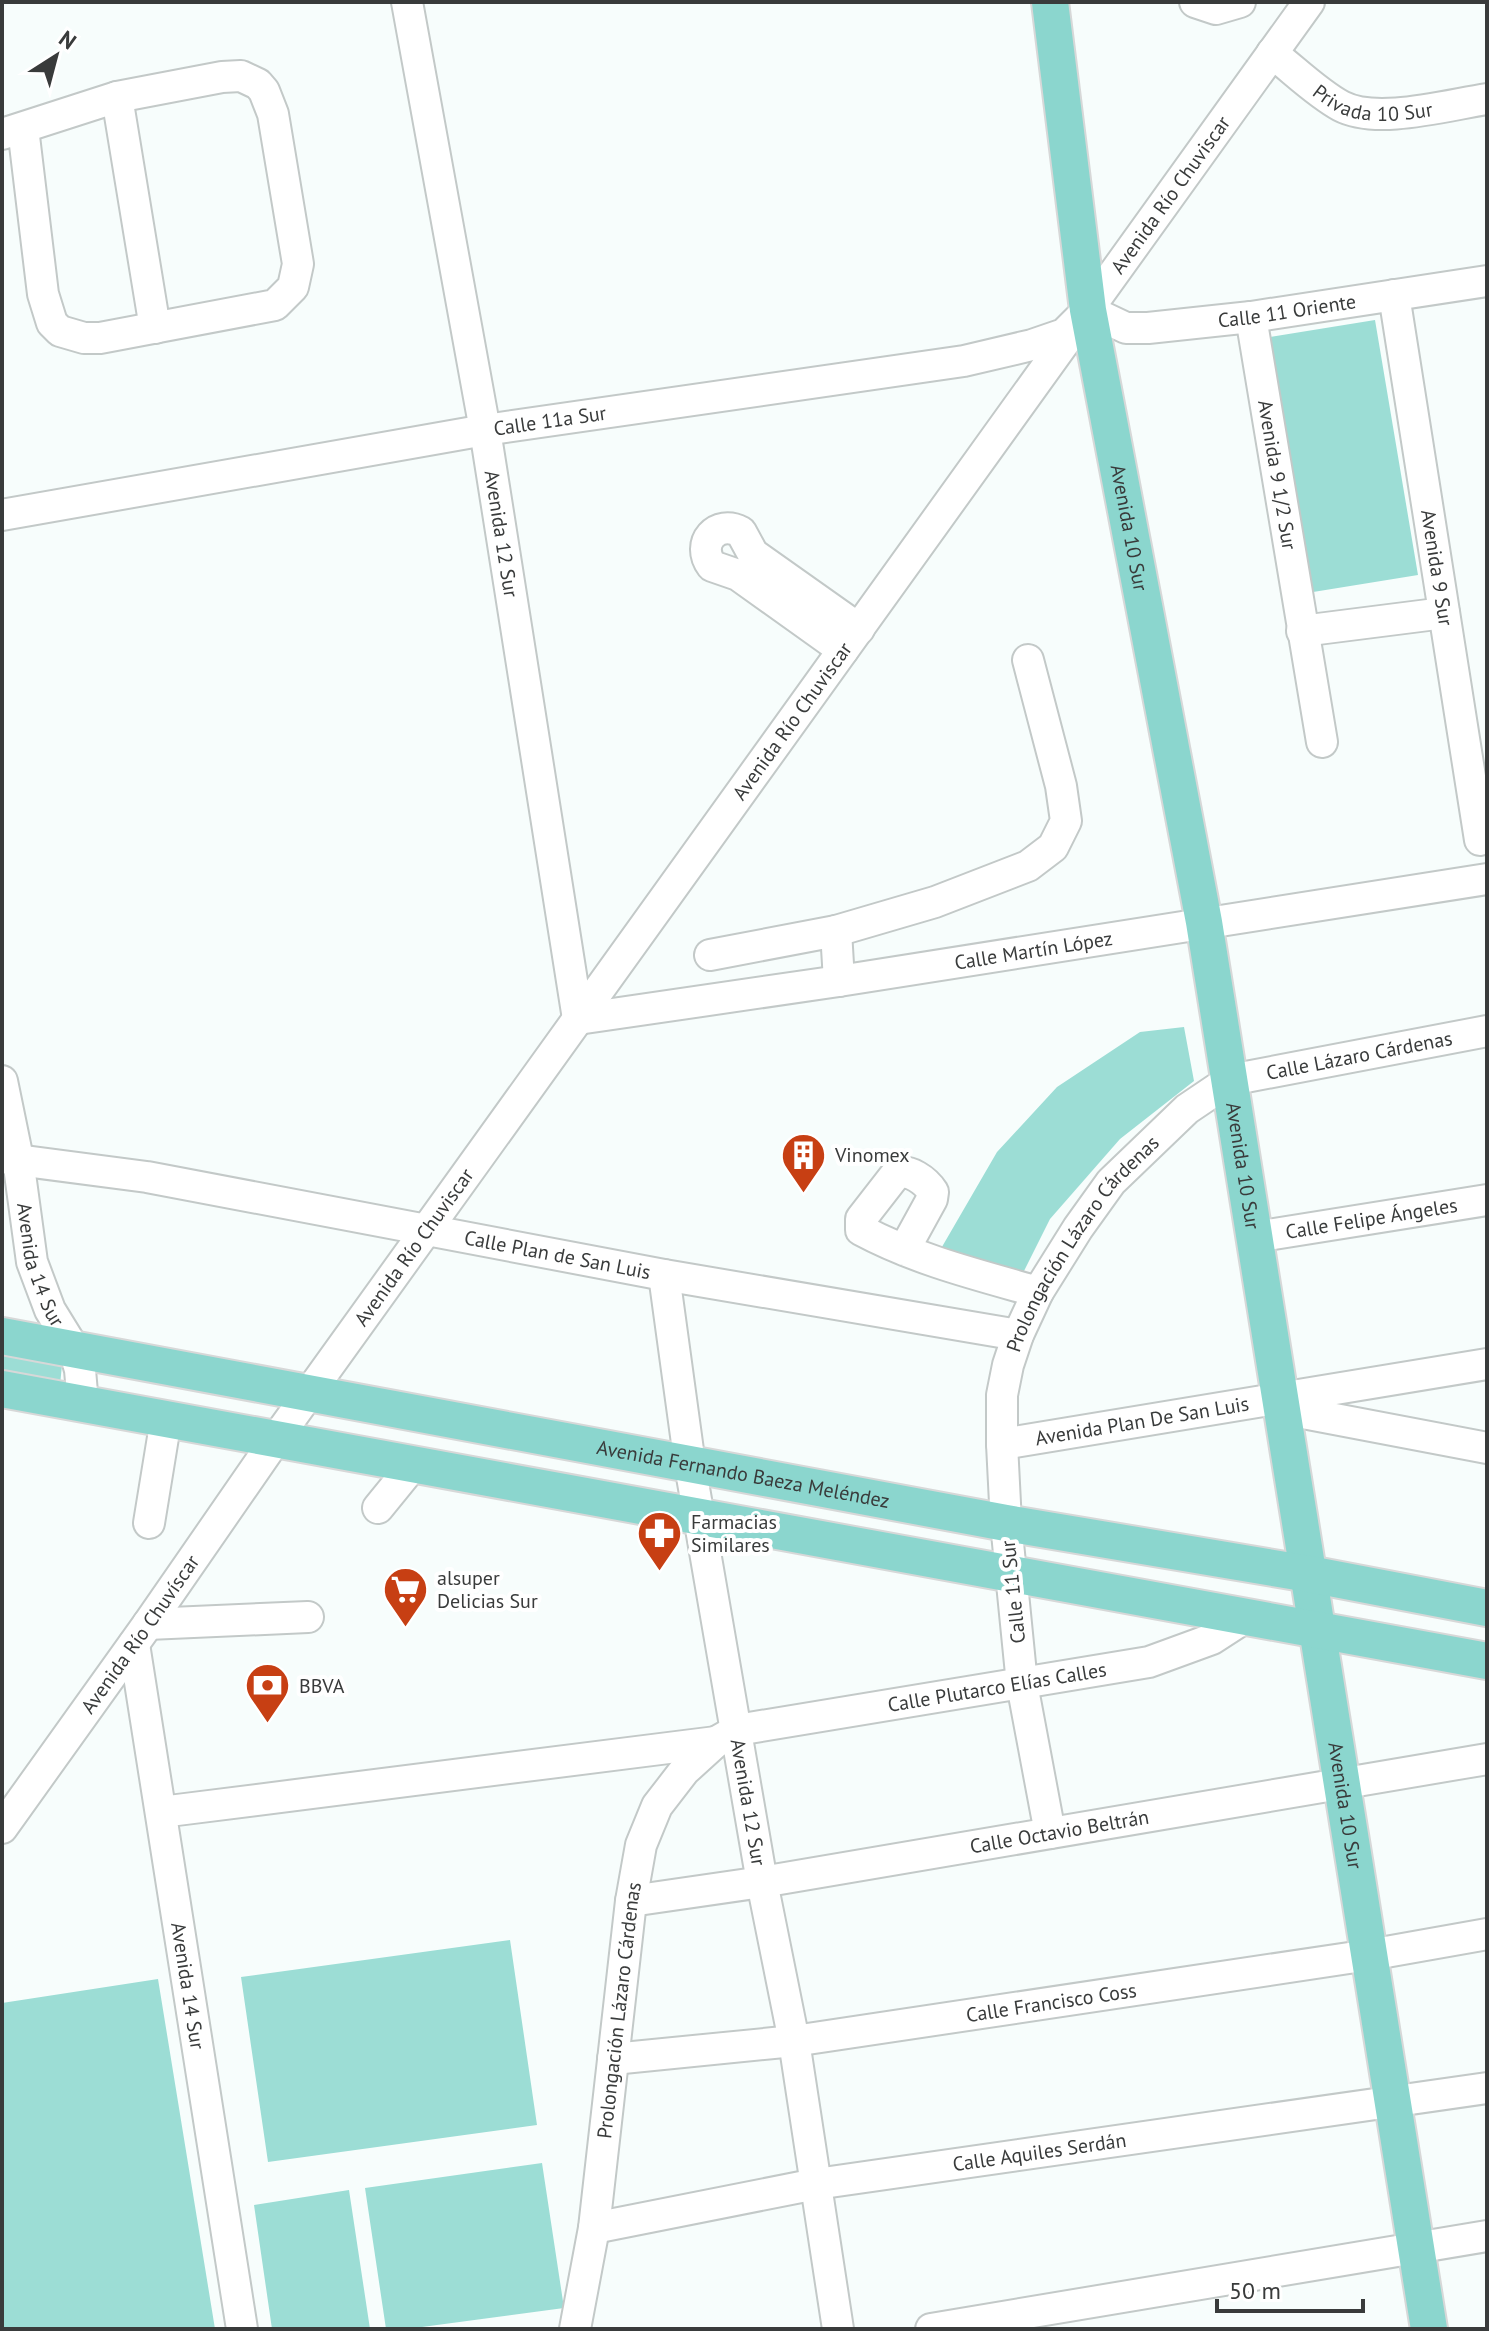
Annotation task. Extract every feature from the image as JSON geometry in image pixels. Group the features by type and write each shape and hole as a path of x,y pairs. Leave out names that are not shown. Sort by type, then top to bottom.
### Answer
{"main road":[{"name":"Avenida 10 Sur","path":"1050,2 1088,310 1204,922 1429,2329"},
{"name":"Avenida Fernando Baeza Meléndez","path":"2,1336 1006,1523 1309,1574 1487,1608"},
{"path":"2,1389 1487,1661"}],"street":[{"name":"Avenida 12 Sur","path":"407,2 485,430 578,1019"},
{"path":"1195,2 1216,9 1240,2"},
{"name":"Avenida Río Chuviscar","path":"276,1439 1309,2"},
{"name":"Privada 10 Sur","path":"1272,53 1339,105 1354,111 1398,113 1487,99"},
{"path":"241,76 258,84 273,114 298,264 293,287 275,305 155,328 100,338 84,338 60,331 52,323 43,294 12,131 117,97 222,77 241,76"},
{"path":"117,97 155,328"},
{"name":"Calle 11 Oriente","path":"1088,310 1126,328 1251,317 1487,281"},
{"name":"Avenida 9 Sur","path":"1394,295 1444,613 1480,792 1480,840"},
{"name":"Calle 11a Sur","path":"2,515 485,430 964,361 1064,334 1088,310"},
{"name":"Avenida 9 1/2 Sur","path":"1251,317 1322,742"},
{"path":"727,527 741,532 753,554 851,640 738,575 712,566 705,553 708,538 727,527"},
{"path":"1302,631 1444,613"},
{"path":"710,955 836,931 935,902 1028,866 1053,847 1066,821 1061,786 1028,660"},
{"name":"Calle Martín López","path":"578,1019 1487,879"},
{"path":"836,931 839,981"},
{"name":"Calle Lázaro Cárdenas","path":"1230,1080 1487,1031"},
{"name":"Prolongación Lázaro Cárdenas","path":"1002,1444 1002,1395 1018,1335 1038,1292 1078,1228 1111,1182 1187,1109 1230,1080"},
{"name":"Avenida 14 Sur","path":"2,1081 10,1158 32,1262 50,1310 74,1349"},
{"name":"Calle Plan de San Luis","path":"10,1158 147,1177 664,1275 1018,1335"},
{"name":"Calle Felipe Ángeles","path":"1255,1237 1487,1200"},
{"path":"904,1250 942,1265 1038,1292"},
{"name":"Avenida 12 Sur","path":"664,1275 727,1736 762,1882 794,2041 838,2329"},
{"path":"74,1349 80,1370 83,1404"},
{"name":"Avenida Plan De San Luis","path":"1002,1444 1281,1403 1487,1364"},
{"path":"1281,1403 1487,1448"},
{"path":"149,1523 166,1419"},
{"name":"Avenida Río Chuvíscar","path":"2,1828 276,1439"},
{"name":"Calle 11 Sur","path":"1002,1444 1006,1523 1022,1684 1050,1833"},
{"path":"378,1508 413,1465"},
{"path":"141,1634 308,1617"},
{"name":"Calle Plutarco Elías Calles","path":"161,1812 727,1736 1149,1662 1212,1639 1246,1617"},
{"name":"Avenida 14 Sur","path":"141,1634 161,1812 242,2329"},
{"name":"Prolongación Lázaro Cárdenas","path":"575,2329 594,2228 631,1901 641,1845 657,1806 684,1771 727,1736"},
{"name":"Calle Octavio Beltrán","path":"631,1901 762,1882 1487,1759"},
{"name":"Calle Francisco Coss","path":"613,2059 794,2041 1369,1955 1487,1934"},
{"name":"Calle Aquiles Serdán","path":"594,2228 816,2184 1487,2088"},
{"path":"931,2329 1487,2236"}],"shaded area":[{"path":"1375,320 1418,575 1307,593 1264,338"},
{"path":"1184,1027 1194,1081 1120,1139 1050,1219 1022,1275 939,1252 997,1152 1057,1087 1140,1032"},
{"path":"2,1345 63,1355 60,1385 2,1374"},
{"path":"510,1940 537,2125 268,2162 241,1977"},
{"path":"158,1979 215,2329 2,2329 2,2003"},
{"path":"542,2163 564,2308 407,2329 386,2329 365,2188"},
{"path":"349,2190 370,2329 272,2329 254,2205"}],"place":[{"name":"Vinomex","path":"804,1194"},
{"name":"Farmacias Similares","path":"660,1573"},
{"name":"alsuper Delicias Sur","path":"406,1628"},
{"name":"BBVA","path":"268,1725"}]}
